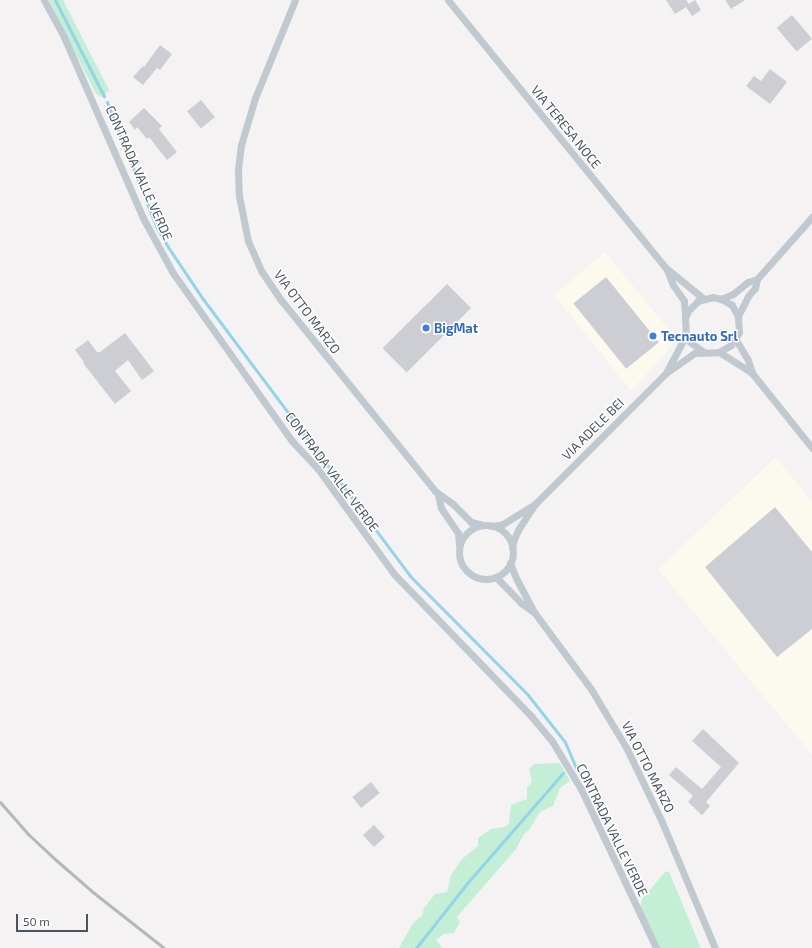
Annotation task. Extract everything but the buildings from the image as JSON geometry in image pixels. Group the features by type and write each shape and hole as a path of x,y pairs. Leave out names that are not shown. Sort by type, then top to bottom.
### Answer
{"street":[{"name":"CONTRADA VALLE VERDE","path":"44,0 67,44 143,218 173,273 292,441 318,469 394,574 531,716 566,762 656,948"},
{"name":"VIA OTTO MARZO","path":"295,0 255,98 241,145 238,183 245,230 262,272 281,300 438,495 453,504 471,522 483,525"},
{"name":"VIA TERESA NOCE","path":"448,0 666,268 704,299"},
{"path":"738,316 748,296 755,288 757,279 812,217"},
{"name":"VIA TERESA NOCE","path":"666,268 673,285 684,301 685,318"},
{"path":"721,299 732,306 738,316 739,332 736,340 731,345 719,352 704,352 690,342 686,335 684,327 685,318 692,306 704,299 721,299 733,294 748,282 757,279"},
{"name":"VIA ADELE BEI","path":"666,373 686,335"},
{"path":"736,340 748,360 752,373"},
{"name":"VIA ADELE BEI","path":"536,503 666,373 696,353 704,352"},
{"path":"719,352 752,373 812,448"},
{"name":"VIA OTTO MARZO","path":"438,495 441,508 458,533 460,546"},
{"path":"536,503 518,530 514,539 510,563 504,572 496,577 487,579 472,575 461,563 460,546 468,532 483,525 492,526 503,524 536,503"},
{"path":"492,526 506,534 512,548"},
{"name":"VIA OTTO MARZO","path":"510,563 534,612 591,689 627,749 662,822 715,948"},
{"name":"VIA OTTO MARZO","path":"496,577 521,603 534,612"}],"shaded area":[{"path":"605,252 676,338 667,352 631,391 554,295"},
{"path":"776,457 812,502 812,755 658,569"}],"green space":[{"path":"49,0 63,0 109,90 104,96 101,97 96,94"},
{"path":"560,763 570,781 560,788 553,806 540,812 529,830 524,834 516,849 457,917 460,922 454,933 444,934 436,940 442,948 399,948 413,923 422,916 424,908 435,894 447,892 451,875 462,859 478,846 478,838 491,829 504,827 509,824 511,805 527,799 527,787 532,782 529,769 534,764"},
{"path":"666,871 669,872 701,948 660,948 640,908 642,899"}],"waterway":[{"path":"55,0 104,96"},
{"path":"107,102 156,226 168,247 203,299 410,576 528,695 565,742 576,768"},
{"path":"416,948 469,881 563,773"}],"railway":[{"path":"0,802 28,834 56,860 94,893 164,948"}],"place":[{"name":"BigMat","path":"426,328"},
{"name":"Tecnauto Srl","path":"653,336"}]}
